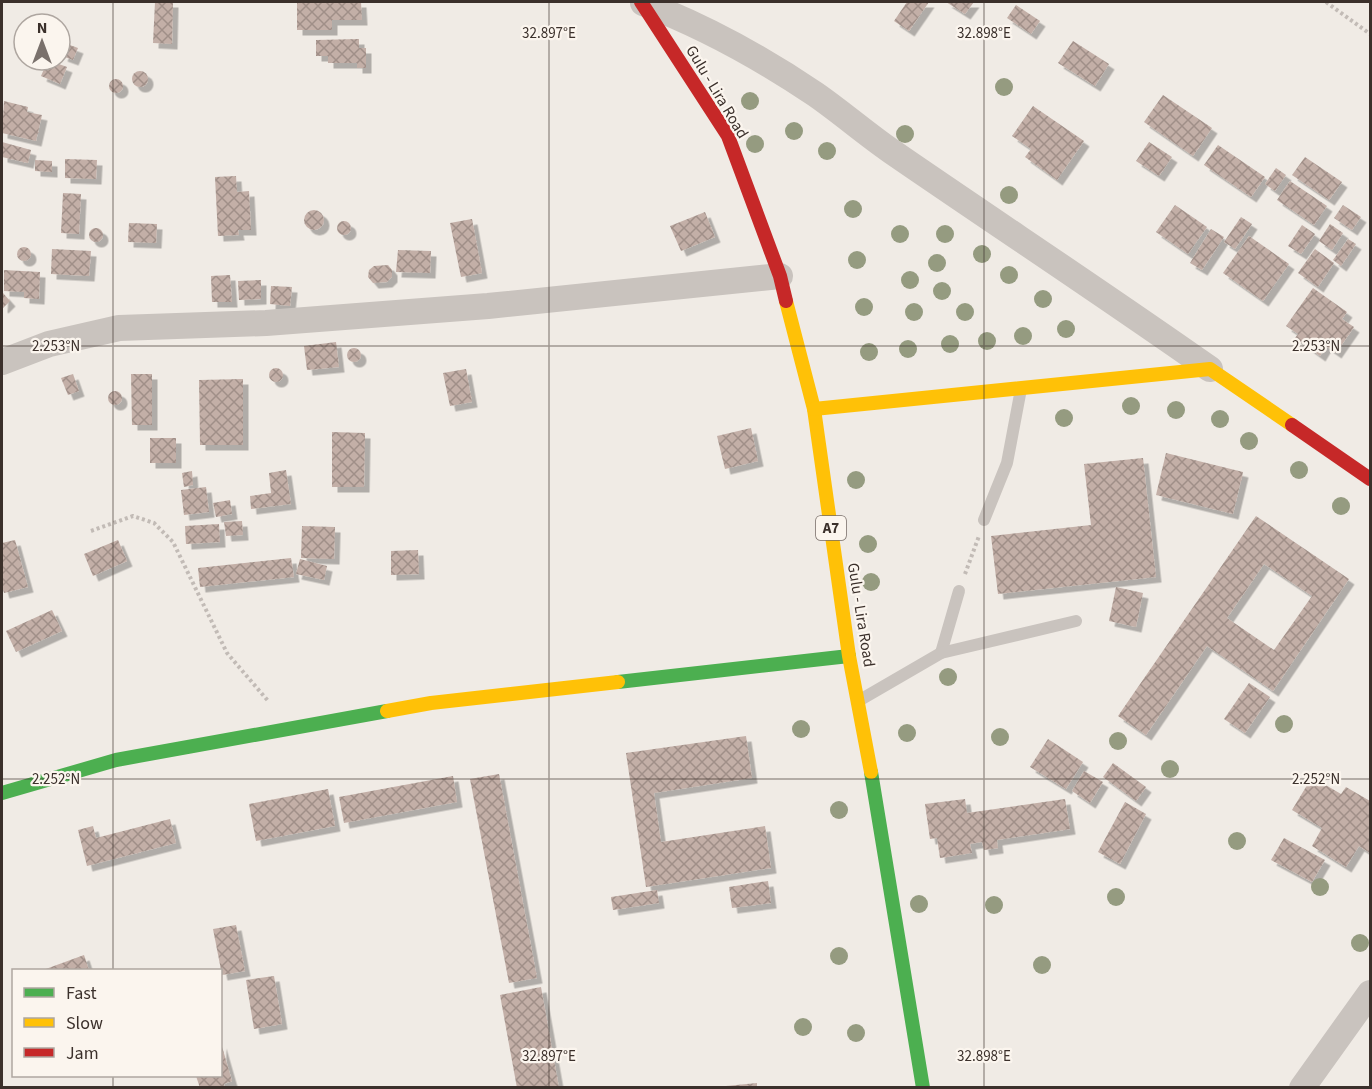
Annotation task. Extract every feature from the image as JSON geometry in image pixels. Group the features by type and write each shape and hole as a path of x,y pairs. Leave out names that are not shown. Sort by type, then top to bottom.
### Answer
{"main road":[{"name":"Gulu - Lira Road","path":"642,2 728,136 780,276 814,410 849,656 859,701 923,1088"},
{"path":"814,410 1210,369 1371,479"},
{"path":"2,793 116,760 431,703 849,656"}],"street":[{"path":"642,2 703,27 742,48 814,94 890,150 1210,369"},
{"path":"2,362 49,345 119,328 266,323 488,306 780,276"},
{"path":"1302,1088 1371,993"}],"lane":[{"path":"984,520 1007,463 1021,387"},
{"path":"941,653 959,591"},
{"path":"859,701 941,653 1076,621"}],"path":[{"path":"1326,2 1371,34"},
{"path":"91,531 133,516 154,523 173,542 227,653 274,709 283,729"},
{"path":"959,591 984,520"}],"building":[{"path":"155,2 173,2 172,44 153,43"},
{"path":"297,2 361,2 362,20 332,20 332,30 297,30"},
{"path":"907,2 929,2 909,31 894,21"},
{"path":"946,2 974,2 965,14"},
{"path":"1016,5 1040,21 1031,34 1007,18"},
{"path":"359,39 359,48 366,48 366,68 357,68 357,63 328,63 328,56 316,56 316,40"},
{"path":"1073,41 1109,64 1095,86 1058,63"},
{"path":"72,46 78,48 72,60"},
{"path":"140,71 148,79 140,87 132,79"},
{"path":"43,72 65,72 60,84 41,76"},
{"path":"116,79 121,81 123,86 121,91 116,93 111,91 109,86 111,81"},
{"path":"1163,95 1212,128 1193,156 1144,122"},
{"path":"4,101 28,107 27,112 42,115 36,141 2,133"},
{"path":"1033,106 1084,141 1057,180 1025,157 1031,149 1012,136"},
{"path":"2,142 31,150 28,163 2,157"},
{"path":"1149,142 1172,157 1159,176 1136,161"},
{"path":"1218,145 1265,177 1251,197 1204,165"},
{"path":"1305,157 1342,182 1329,200 1292,175"},
{"path":"65,159 97,160 96,179 65,178"},
{"path":"35,160 52,161 52,172 35,171"},
{"path":"1276,168 1286,175 1275,191 1265,184"},
{"path":"236,176 237,192 249,191 251,230 238,230 239,235 218,236 215,177"},
{"path":"1290,181 1327,206 1314,225 1277,200"},
{"path":"63,193 81,194 79,234 61,233"},
{"path":"1175,205 1207,227 1188,254 1156,232"},
{"path":"1343,205 1361,217 1352,230 1334,218"},
{"path":"310,210 318,210 324,216 324,224 318,230 310,230 304,224 304,216"},
{"path":"705,212 715,237 681,251 670,226"},
{"path":"1241,217 1252,224 1235,249 1224,242"},
{"path":"472,219 482,273 461,277 450,223"},
{"path":"344,221 349,223 351,228 349,233 344,235 339,233 337,228 339,223"},
{"path":"129,223 157,224 156,243 128,242"},
{"path":"1330,224 1343,233 1332,250 1319,241"},
{"path":"1302,225 1315,234 1301,254 1288,246"},
{"path":"96,228 101,230 103,235 101,240 96,242 91,240 89,235 91,230"},
{"path":"1211,229 1224,237 1202,270 1190,263"},
{"path":"1249,236 1289,264 1263,301 1223,273"},
{"path":"1348,239 1356,244 1341,266 1333,260"},
{"path":"24,247 29,249 31,254 29,259 24,261 19,259 17,254 19,249"},
{"path":"52,249 91,251 89,276 51,274"},
{"path":"1315,249 1334,263 1318,287 1298,273"},
{"path":"398,250 431,251 430,273 396,272"},
{"path":"388,265 392,270 392,277 387,282 373,283 368,277 369,270 374,266"},
{"path":"4,270 40,272 39,299 24,298 24,292 4,291"},
{"path":"230,275 232,302 212,302 211,276"},
{"path":"261,280 261,299 239,300 238,281"},
{"path":"271,286 292,287 290,306 270,304"},
{"path":"1313,288 1347,312 1342,319 1354,327 1336,353 1326,346 1320,356 1295,338 1298,334 1286,326"},
{"path":"3,293 10,301 3,308 2,307"},
{"path":"336,342 339,367 307,370 304,346"},
{"path":"354,348 359,350 361,355 359,360 354,362 349,360 347,355 349,350"},
{"path":"276,368 281,370 283,375 281,380 276,382 271,380 269,375 271,370"},
{"path":"466,369 472,402 450,406 443,373"},
{"path":"73,374 79,391 68,395 61,378"},
{"path":"131,374 152,374 152,425 132,425"},
{"path":"243,379 243,445 200,445 199,380"},
{"path":"115,391 120,393 122,398 120,403 115,405 110,403 108,398 110,393"},
{"path":"751,428 758,461 725,469 717,436"},
{"path":"332,432 365,433 364,487 332,487"},
{"path":"150,438 176,438 176,463 150,463"},
{"path":"1166,453 1243,472 1233,514 1156,495"},
{"path":"1143,458 1156,577 998,594 991,536 1091,525 1084,464"},
{"path":"286,470 291,504 251,509 250,496 271,493 269,473"},
{"path":"192,471 193,485 184,487 182,473"},
{"path":"206,487 209,512 184,515 181,490"},
{"path":"230,500 232,514 216,517 213,503"},
{"path":"1256,516 1349,579 1273,691 1207,646 1146,735 1118,716","holes":["1264,564 1312,596 1274,650 1227,618"]},
{"path":"242,521 243,535 226,536 224,522"},
{"path":"219,524 220,542 186,544 185,526"},
{"path":"302,526 335,527 334,559 301,558"},
{"path":"15,540 28,587 4,593 2,543"},
{"path":"118,540 127,561 93,576 84,554"},
{"path":"418,550 419,574 391,575 391,551"},
{"path":"291,558 294,577 200,587 198,568"},
{"path":"300,559 327,566 324,580 296,574"},
{"path":"1116,587 1143,593 1136,627 1109,621"},
{"path":"52,610 62,631 16,652 6,631"},
{"path":"1249,683 1270,697 1245,733 1224,719"},
{"path":"746,736 752,778 654,793 661,842 765,826 771,868 646,887 626,753"},
{"path":"1048,739 1083,762 1066,789 1030,767"},
{"path":"1113,763 1146,787 1136,801 1103,777"},
{"path":"1084,771 1103,782 1090,803 1072,791"},
{"path":"499,774 537,978 509,983 470,779"},
{"path":"453,776 457,802 344,823 339,797"},
{"path":"1312,777 1341,794 1346,787 1370,801 1370,853 1359,846 1346,867 1312,846 1322,828 1292,810"},
{"path":"328,789 335,826 256,841 249,804"},
{"path":"965,799 967,813 1065,799 1070,829 997,840 998,848 984,850 982,842 970,844 972,853 940,858 937,838 930,839 925,804"},
{"path":"1125,802 1146,814 1120,864 1098,852"},
{"path":"170,819 176,843 87,866 78,830 93,826 96,838"},
{"path":"1284,838 1325,860 1312,882 1271,860"},
{"path":"768,881 771,903 732,908 729,887"},
{"path":"657,890 659,903 613,910 611,897"},
{"path":"236,925 245,971 222,975 213,929"},
{"path":"84,955 89,969 46,969"},
{"path":"274,976 282,1024 254,1029 246,980"},
{"path":"541,987 559,1088 517,1088 500,995"},
{"path":"222,1046 232,1081 224,1084 225,1088 200,1088 196,1077 222,1077"},
{"path":"757,1083 757,1088 726,1088 726,1086"}],"traffic: fast":[{"path":"618,682 849,656"},
{"path":"2,793 116,760 387,711"},
{"path":"871,772 923,1088"}],"traffic: slow":[{"path":"786,301 814,409 849,656 871,772"},
{"path":"814,409 1210,369 1292,425"},
{"path":"387,711 431,703 618,682"}],"traffic: jam":[{"path":"641,2 728,136 780,276 786,301"},
{"path":"1292,425 1370,479"}]}
